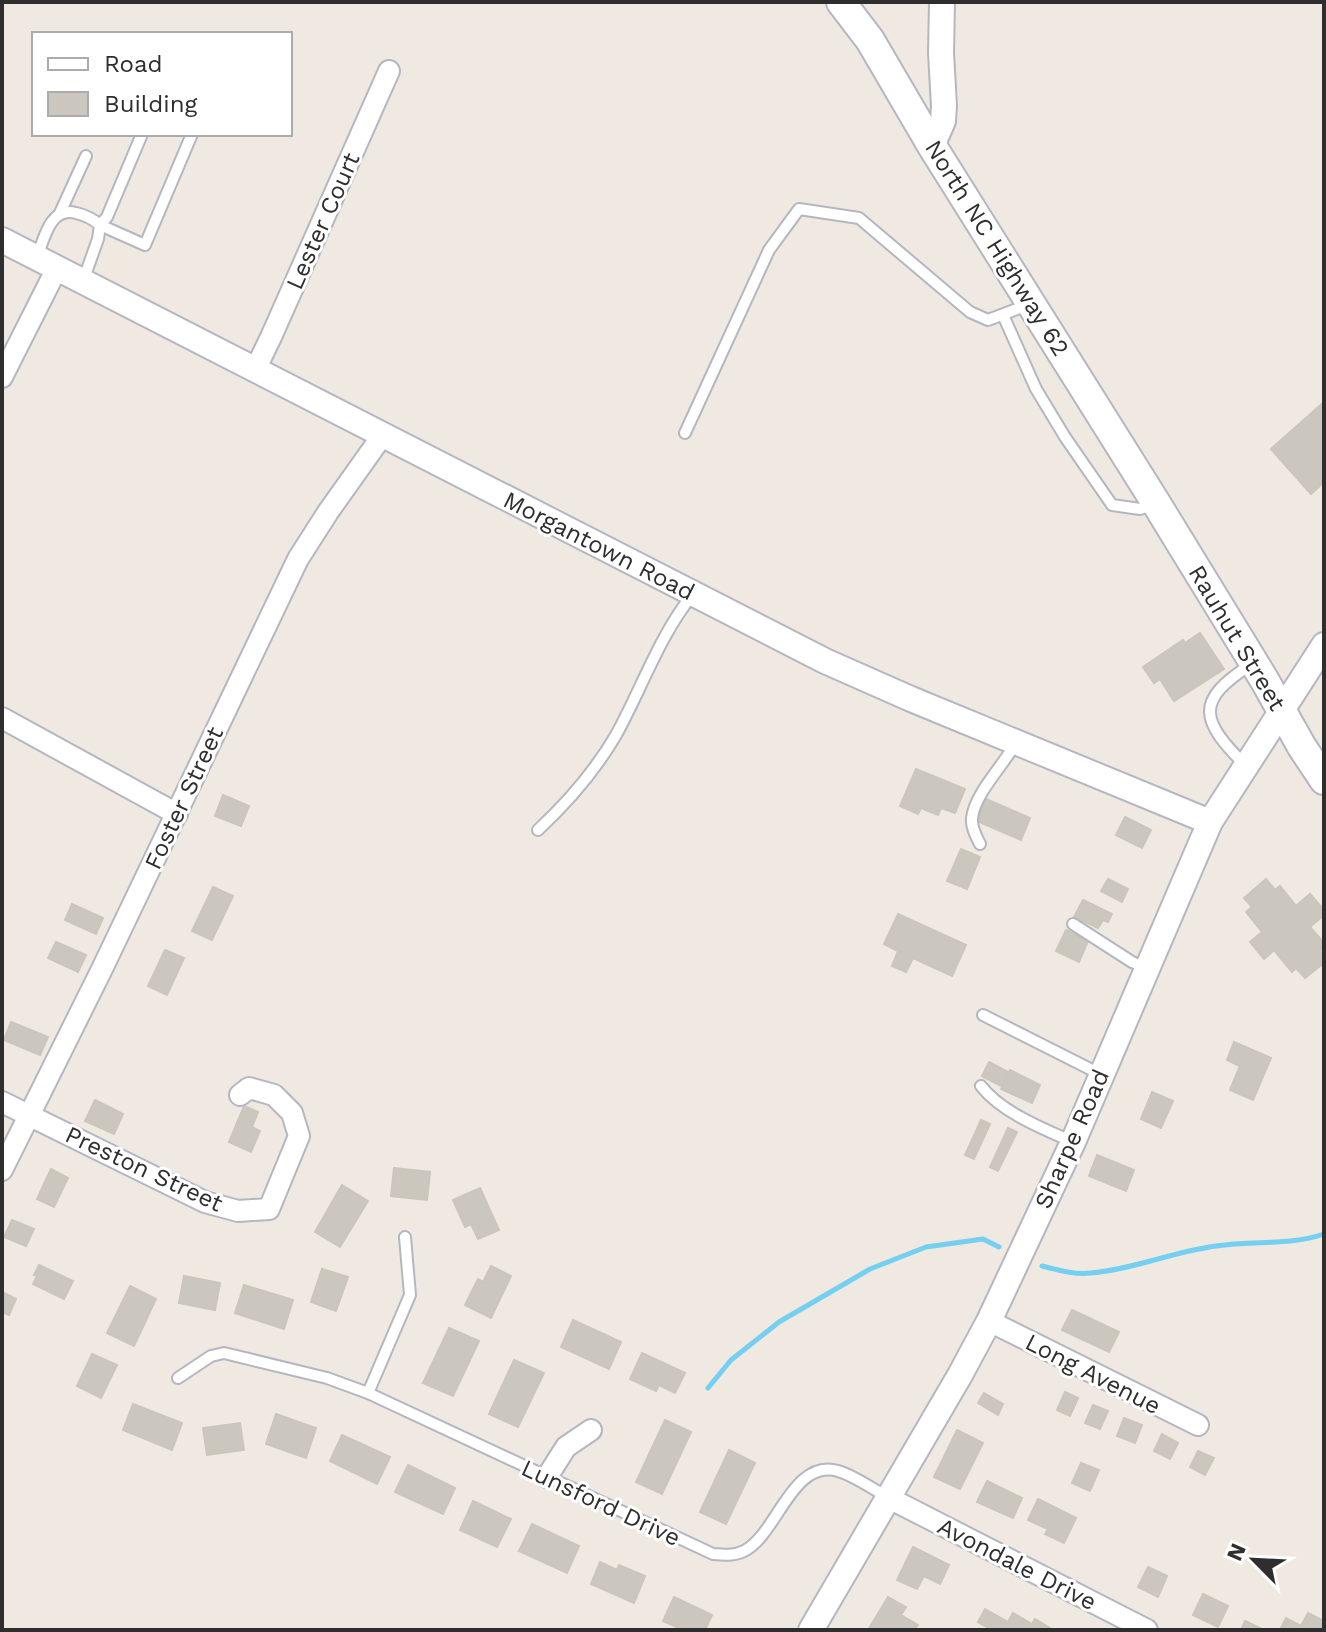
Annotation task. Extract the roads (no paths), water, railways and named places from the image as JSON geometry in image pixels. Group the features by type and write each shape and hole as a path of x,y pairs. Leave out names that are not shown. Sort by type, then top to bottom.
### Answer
{"main road":[{"name":"North NC Highway 62","path":"841,2 870,40 932,146 1153,499"},
{"name":"Rauhut Street","path":"1153,499 1324,780"}],"street":[{"path":"932,146 943,121 942,2"},
{"name":"Lester Court","path":"255,370 389,71"},
{"name":"Morgantown Road","path":"2,240 825,661 1210,822"},
{"path":"2,377 47,263"},
{"name":"Foster Street","path":"2,1170 298,559 382,436"},
{"name":"Sharpe Road","path":"811,1630 989,1321 1073,1142 1210,822 1324,645"},
{"path":"2,718 177,814"},
{"name":"Preston Street","path":"2,1102 205,1202 238,1211 269,1209 299,1136 292,1113 274,1095 249,1088 240,1095"},
{"name":"Long Avenue","path":"989,1321 1198,1425"},
{"path":"547,1477 566,1447 591,1430"},
{"name":"Avondale Drive","path":"887,1497 1113,1622 1147,1630"}],"lane":[{"path":"83,281 100,225 107,217 141,136"},
{"path":"60,213 79,213 145,245 191,136"},
{"path":"47,263 50,224 60,213 86,156"},
{"path":"685,433 769,250 799,209 859,218 970,312 988,320 1032,304"},
{"path":"1003,315 1036,389 1112,505 1140,509 1153,499"},
{"path":"538,830 562,808 601,759 676,615 693,594"},
{"path":"1246,766 1223,743 1209,716 1211,701 1234,675 1253,663"},
{"path":"980,844 972,827 972,816 984,789 1016,742"},
{"path":"1073,924 1147,969"},
{"path":"983,1015 1102,1075"},
{"path":"981,1086 991,1099 1073,1142"},
{"path":"368,1393 410,1295 405,1237"},
{"name":"Lunsford Drive","path":"178,1378 211,1356 224,1353 327,1378 368,1393 713,1554 742,1552 755,1544 798,1485 813,1473 838,1471 887,1497"}],"waterway":[{"path":"1042,1266 1073,1273 1091,1273 1125,1268 1208,1247 1287,1241 1324,1234"},
{"path":"708,1388 731,1360 779,1322 870,1269 926,1247 983,1239 999,1247"}]}
